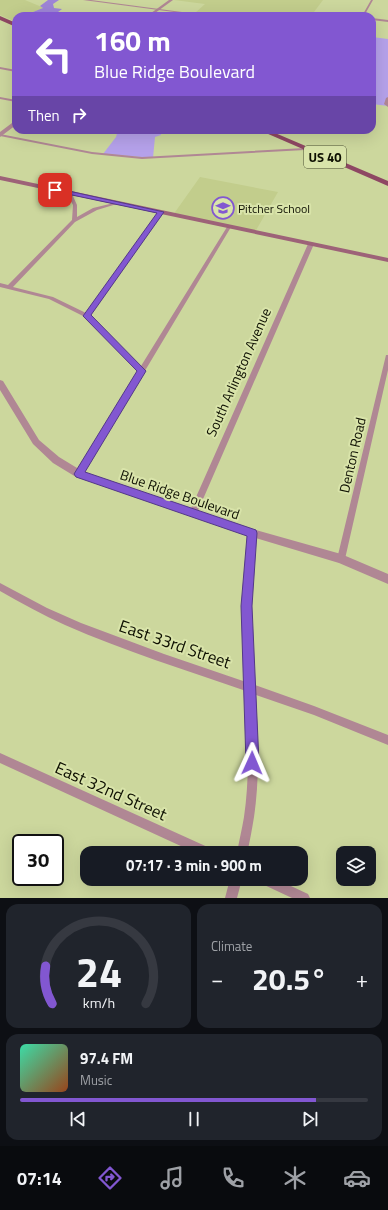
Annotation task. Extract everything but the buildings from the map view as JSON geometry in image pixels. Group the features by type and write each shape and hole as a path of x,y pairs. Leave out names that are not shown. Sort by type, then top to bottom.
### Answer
{"main road":[{"path":"0,18 12,23"},
{"name":"US 40","path":"271,134 388,184"},
{"path":"0,178 388,260"}],"street":[{"path":"84,0 181,12"},
{"path":"155,12 171,0"},
{"path":"365,12 372,0"},
{"path":"376,20 388,21"},
{"path":"0,68 12,70"},
{"path":"0,98 12,100"},
{"path":"388,98 386,104 388,106"},
{"path":"0,135 12,125"},
{"path":"0,135 92,153 142,158 305,149"},
{"path":"69,193 75,205 74,220"},
{"path":"9,287 74,220 95,209 118,203"},
{"path":"87,316 161,212"},
{"path":"79,474 229,227"},
{"name":"South Arlington Avenue","path":"193,513 311,244"},
{"path":"0,285 52,298 87,316 142,371"},
{"name":"Denton Road","path":"341,559 388,356"},
{"name":"Blue Ridge Boulevard","path":"1,386 36,442 56,460 79,474 252,533 341,559 388,579"},
{"path":"243,846 249,816 252,776 253,737 247,606 252,533"},
{"name":"East 33rd Street","path":"0,587 47,612 89,631 344,721 388,740"},
{"name":"East 32nd Street","path":"0,758 193,846"},
{"path":"231,898 234,886"},
{"path":"279,886 304,898"}],"shaded area":[{"path":"0,0 25,0 44,8 33,12 12,12 12,20 0,15"},
{"path":"48,0 59,0 53,4 54,8 62,9 58,12 33,12 43,8 40,6"},
{"path":"174,0 323,0 314,12 196,12 205,4"},
{"path":"376,38 388,39 388,106 376,104"},
{"path":"117,134 161,135 155,137 153,158 103,154"},
{"name":"Pitcher School","path":"200,177 278,192 255,232 173,215"}],"place":[{"name":"Pitcher School","path":"223,208"}],"route":[{"path":"55,190 161,212 87,316 142,371 79,474 252,533 247,606 253,737 252,763"}]}
